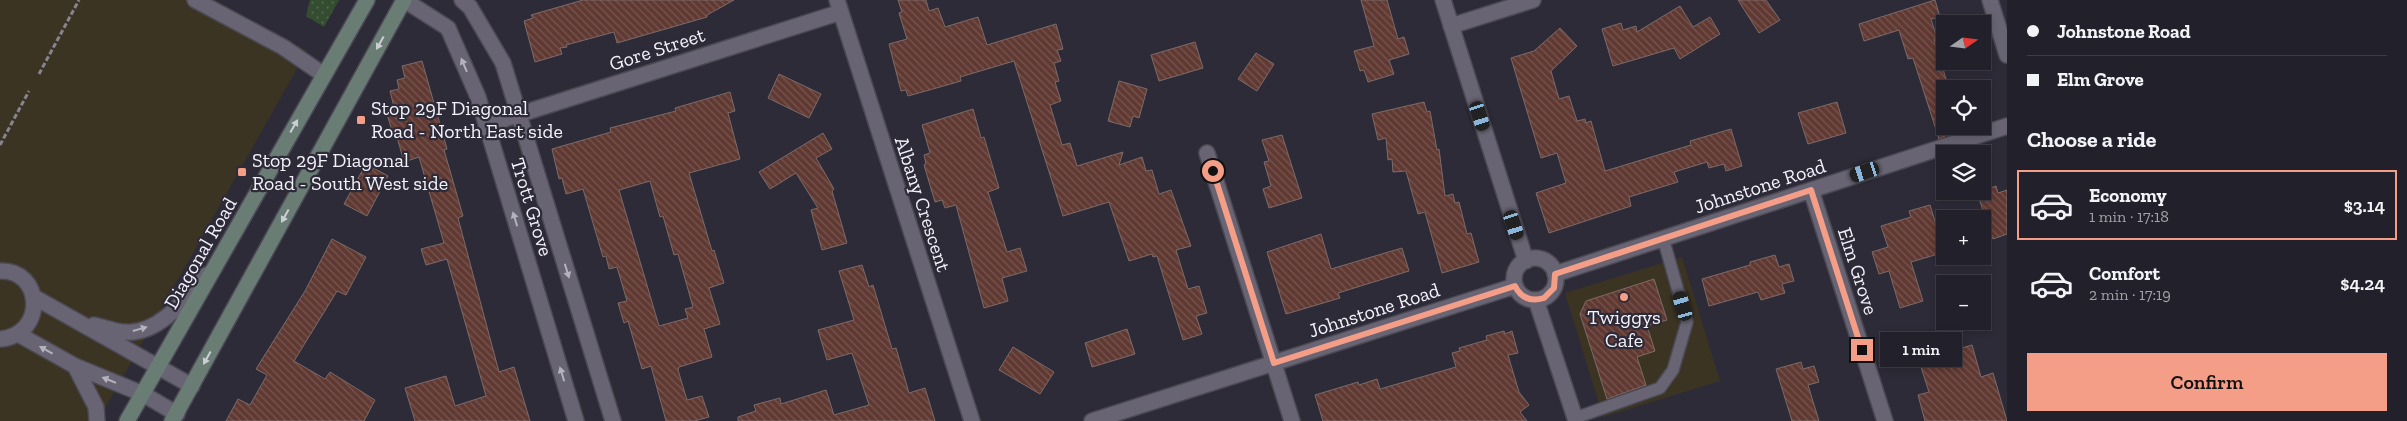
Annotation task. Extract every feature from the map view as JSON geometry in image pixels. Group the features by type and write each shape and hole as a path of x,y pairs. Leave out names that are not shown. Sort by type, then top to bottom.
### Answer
{"main road":[{"name":"Diagonal Road","path":"128,421 366,0"},
{"path":"174,417 404,0"}],"street":[{"path":"195,0 283,47 324,75"},
{"name":"Trott Grove","path":"404,0 448,28 478,98 576,421"},
{"name":"Trott Grove","path":"462,0 470,7 503,63 613,421"},
{"path":"1443,0 1526,261"},
{"path":"1451,26 1533,0"},
{"path":"1990,0 2007,55"},
{"name":"Gore Street","path":"486,124 839,6"},
{"name":"Albany Crescent","path":"839,6 972,421"},
{"name":"Johnstone Road","path":"1555,274 2007,126"},
{"path":"1208,153 1292,421"},
{"name":"Elm Grove","path":"1811,190 1885,421"},
{"path":"1533,259 1547,262 1555,274 1554,288 1544,298 1536,300 1523,296 1515,286 1516,271 1526,261 1533,259"},
{"path":"76,320 125,332 139,331 158,322 170,313 217,264"},
{"path":"0,271 16,274 24,280 34,297 192,386"},
{"name":"Johnstone Road","path":"1092,421 1515,286"},
{"path":"0,339 18,334 32,318 34,297"},
{"path":"1536,300 1575,419"},
{"path":"18,334 74,366 143,394 174,417"},
{"path":"74,366 96,407 97,421"}],"lane":[{"path":"1575,419 1660,388 1673,370 1687,322 1664,238"}],"path":[{"path":"39,74 79,0"},
{"path":"0,145 29,92"}],"shaded area":[{"path":"0,0 215,0 307,51 98,421 0,421"},
{"path":"1682,257 1720,381 1603,417 1565,293"}],"green space":[{"path":"310,0 339,0 324,27 306,16"}],"building":[{"path":"583,0 734,0 707,15 707,17 617,43 614,32 566,45 567,47 560,48 562,54 535,62 524,21 533,18 531,15"},
{"path":"898,0 926,0 929,11 938,8 945,27 978,17 987,45 1056,24 1063,49 1057,50 1061,61 1054,63 1059,81 1055,82 1061,101 1050,105 1062,145 1070,143 1077,166 1123,152 1119,165 1142,157 1146,171 1152,170 1159,194 1171,190 1191,246 1176,250 1188,289 1199,286 1207,313 1196,316 1202,334 1183,340 1157,256 1153,257 1152,254 1129,261 1109,202 1063,216 1014,61 960,77 961,81 908,96 906,90 901,91 889,44 907,39 899,13 902,12"},
{"path":"1361,0 1387,0 1398,39 1404,37 1409,54 1389,60 1394,74 1368,82 1364,70 1360,71 1354,51 1374,46"},
{"path":"1738,0 1766,0 1780,20 1759,33"},
{"path":"1935,0 1939,15 1931,19 1936,35 1936,38 1934,39 1936,46 1936,70 1943,70 1946,80 1936,80 1936,130 1913,58 1908,59 1899,30 1864,41 1859,24"},
{"path":"1680,6 1693,27 1710,17 1720,34 1680,59 1674,48 1613,66 1602,29 1621,23 1623,30 1636,26 1637,32"},
{"path":"1560,28 1577,46 1551,71 1559,99 1569,96 1577,121 1585,119 1586,123 1591,121 1605,171 1691,145 1690,141 1731,129 1742,166 1726,171 1724,164 1709,168 1707,162 1674,172 1678,182 1629,197 1631,206 1549,233 1536,193 1566,183 1557,153 1541,158 1511,58 1534,51"},
{"path":"1195,42 1203,68 1159,81 1151,55"},
{"path":"1256,53 1274,64 1257,91 1238,79"},
{"path":"422,61 447,149 444,150 463,216 458,218 499,372 514,367 530,421 415,421 405,388 446,376 455,406 486,396 447,259 426,265 421,249 444,243 419,157 404,162 395,130 392,131 387,114 395,111 390,91 399,89 397,80 405,78 402,66"},
{"path":"779,74 821,94 809,118 768,98"},
{"path":"1119,81 1147,89 1139,118 1133,116 1130,127 1108,121"},
{"path":"730,92 735,111 728,113 740,159 689,173 712,251 714,250 724,283 709,288 720,324 704,329 712,357 679,367 678,370 687,400 702,396 709,417 694,421 666,421 651,366 642,369 628,321 624,323 618,303 627,301 617,267 609,269 606,256 603,257 583,189 566,194 562,178 559,179 552,149 611,132 610,128 676,111 675,108","holes":["650,181 660,217 663,216 674,255 678,254 693,307 685,309 688,318 659,326 619,190"]},
{"path":"1424,102 1427,112 1430,111 1437,150 1439,149 1445,196 1453,194 1455,203 1459,202 1467,234 1471,233 1479,262 1442,273 1425,212 1418,214 1406,171 1393,172 1392,159 1388,160 1386,138 1378,140 1372,114"},
{"path":"1837,102 1846,133 1808,144 1798,113"},
{"path":"973,109 981,138 984,137 999,188 988,192 1007,252 1020,248 1027,271 1002,278 1008,301 984,308 956,205 945,208 942,200 935,202 924,165 926,164 924,155 930,153 922,125"},
{"path":"823,133 832,149 816,158 834,189 832,191 847,243 822,250 811,210 818,208 796,173 770,189 759,172"},
{"path":"1282,135 1302,198 1269,208 1263,189 1271,186 1264,162 1269,161 1262,140"},
{"path":"1938,135 1945,135 1945,136 1939,139"},
{"path":"366,164 388,176 367,216 344,204"},
{"path":"1996,186 1998,193 2007,190 2007,234 1993,239 1991,233 1991,210 1983,210 1979,200 1991,200 1991,188"},
{"path":"1930,205 1936,224 1936,255 1911,262 1923,301 1900,308 1889,271 1879,274 1872,252 1888,247 1881,226 1911,217 1909,211"},
{"path":"1321,234 1331,269 1402,248 1409,271 1338,293 1340,298 1286,314 1267,252"},
{"path":"332,239 366,257 346,295 337,291 294,361 325,379 330,372 375,400 364,421 226,421 238,399 250,405 267,375 256,369 305,291"},
{"path":"1775,255 1779,267 1789,264 1794,281 1782,284 1785,293 1761,300 1758,292 1709,306 1702,279 1750,265 1750,262"},
{"path":"862,265 869,287 873,285 892,349 896,348 909,393 925,388 935,421 738,421 738,417 756,411 754,405 780,398 781,404 826,390 834,415 869,405 852,353 827,360 818,330 854,320 839,271"},
{"path":"1654,279 1667,320 1647,326 1655,351 1637,357 1646,385 1607,399 1580,314 1586,301"},
{"path":"1127,329 1135,354 1092,367 1085,343"},
{"path":"1504,331 1505,334 1512,331 1518,353 1508,355 1519,392 1529,405 1520,412 1527,421 1323,421 1315,395 1358,382 1359,385 1377,379 1380,389 1456,367 1452,353 1460,351 1459,348 1487,340 1486,336"},
{"path":"1932,336 1938,355 1972,345 1981,377 1993,373 2007,421 1925,421 1918,395 1929,392 1913,342"},
{"path":"1013,347 1054,372 1040,394 999,370"},
{"path":"1801,362 1803,369 1814,366 1819,382 1808,385 1819,421 1792,421 1776,369"}],"place":[{"name":"Stop 29F Diagonal Road - North East side","path":"361,120"},
{"name":"Stop 29F Diagonal Road - South West side","path":"242,172"},
{"name":"Twiggys Cafe","path":"1624,297"}],"route":[{"path":"1213,171 1274,363 1515,286 1523,296 1529,299 1544,298 1554,288 1555,274 1811,190 1862,350"}]}
